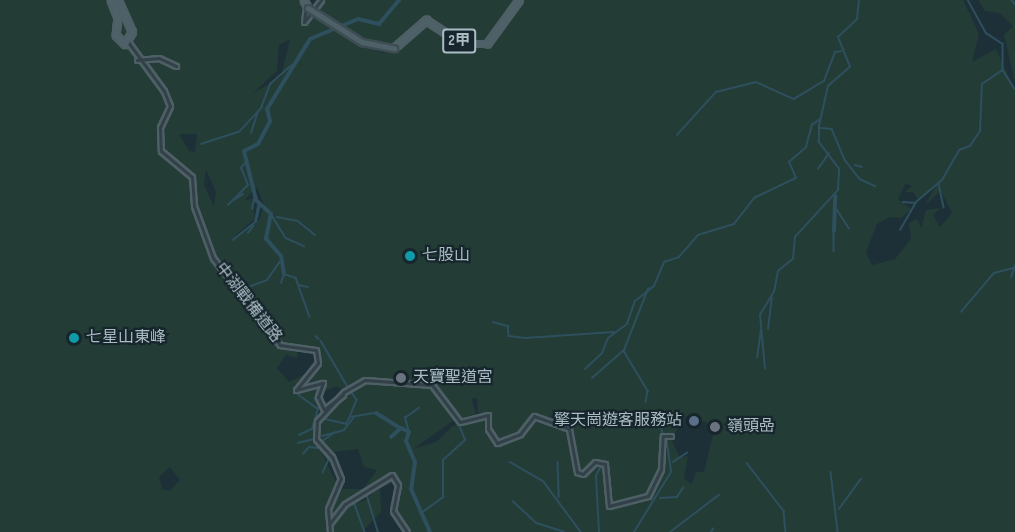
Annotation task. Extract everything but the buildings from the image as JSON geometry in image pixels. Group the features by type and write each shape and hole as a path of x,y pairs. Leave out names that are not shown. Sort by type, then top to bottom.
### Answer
{"main road":[{"path":"111,0 118,17 116,35 128,42 132,32 118,0"},
{"name":"2甲","path":"306,5 373,47 394,48 426,20 463,44 487,44 519,0"}],"street":[{"path":"306,5 302,20 307,22 321,0"},
{"name":"中湖戰備道路","path":"128,42 137,60 164,91 170,106 160,127 161,151 192,177 194,206 213,258 280,345 316,350 318,363 297,390 323,383 318,397 324,410"},
{"path":"137,60 159,58 176,66"},
{"path":"330,532 328,509 341,479 333,457 316,439 324,410 343,395 369,380 432,386 460,422 488,415 488,429 497,442 520,435 534,416 567,428 574,438 577,472 598,461 605,464 609,506 648,496 661,469 663,436 671,436"},
{"path":"324,410 343,395"},
{"path":"330,523 345,504 392,475 398,485 393,511 406,532"}],"green space":[{"path":"0,0 301,0 303,24 315,18 349,40 384,53 399,48 421,23 431,22 465,46 481,48 520,0 963,0 979,34 972,62 996,49 1015,91 1015,532 408,532 394,510 399,487 392,472 361,496 345,501 331,519 332,504 343,489 363,489 377,470 364,467 358,449 333,452 318,437 319,419 348,391 336,386 323,392 323,380 299,391 311,381 320,361 318,350 307,345 296,348 298,358 286,355 277,368 289,382 306,374 293,387 295,394 322,385 313,435 338,486 329,504 328,524 344,506 364,501 390,478 395,482 380,488 381,512 362,532 0,532","holes":["290,39 281,77 253,93 277,71 279,45","179,134 197,134 195,152 189,151","206,169 216,192 214,207 204,185","906,183 912,186 905,192 913,192 918,199 935,187 925,205 941,191 952,213 940,227 933,215 940,208 926,210 921,228 917,219 909,223 911,239 895,259 872,265 866,252 877,224 889,217 901,218 911,209 898,199","257,187 264,205 259,220 234,237 254,219 254,198 244,201","471,398 477,398 478,412 489,416 453,426 436,442 413,449 454,420 476,414","686,416 698,423 706,421 708,430 723,430 713,434 704,472 696,472 692,484 684,479 688,456 680,458 671,439","170,467 180,480 170,491 162,489 159,477"]},
{"path":"322,0 515,0 485,44 470,45 425,18 389,47 373,45 318,12"},
{"path":"978,0 1015,0 1015,83 1004,35 1013,26 1000,13 985,11"}],"waterway":[{"path":"284,274 281,256 266,239 271,214 256,200 244,151 258,144 270,121 267,109 310,39 358,19 379,24 399,0"},
{"path":"765,369 760,315 774,292 778,271 793,259 795,237 838,190 839,169 819,142 819,126 828,86 850,67 838,37 857,19 859,0"},
{"path":"968,0 986,33 1003,44 1003,70 1015,89"},
{"path":"1012,0 1015,4"},
{"path":"677,135 716,92 756,82 794,99 824,81 835,52 841,51"},
{"path":"201,144 239,132 261,108 270,84 291,66"},
{"path":"900,230 916,202 942,180 959,150 970,146 980,131 982,84 1003,70"},
{"path":"268,117 269,106"},
{"path":"251,133 258,112"},
{"path":"585,369 602,353 608,338 627,324 635,301 654,286 664,262 679,257 698,235 734,224 754,198 796,178 789,162 806,147 812,125 820,119"},
{"path":"821,128 832,129 845,160 860,179 875,186"},
{"path":"818,169 829,153"},
{"path":"228,205 248,185 241,168 245,163"},
{"path":"855,165 862,167"},
{"path":"939,184 944,207"},
{"path":"232,201 243,194"},
{"path":"252,209 255,196"},
{"path":"834,231 835,196"},
{"path":"233,240 255,222 259,202"},
{"path":"903,202 915,203"},
{"path":"256,222 260,204"},
{"path":"836,208 849,228"},
{"path":"271,214 286,238 304,246"},
{"path":"277,217 298,221 315,235"},
{"path":"248,233 253,226"},
{"path":"834,231 834,251"},
{"path":"240,290 267,280 281,260"},
{"path":"1011,277 1015,266"},
{"path":"961,312 994,273 1014,268"},
{"path":"281,283 284,274 296,278 310,317"},
{"path":"299,285 308,287"},
{"path":"592,378 624,350 648,289"},
{"path":"768,329 772,298"},
{"path":"493,322 508,326 509,336 525,338 614,332"},
{"path":"757,358 761,330"},
{"path":"316,336 319,339"},
{"path":"321,341 348,387"},
{"path":"624,351 648,391 646,402"},
{"path":"350,390 357,400 350,417 376,413"},
{"path":"299,395 318,409"},
{"path":"299,435 312,429 319,406 314,398"},
{"path":"409,432 405,418 419,408"},
{"path":"376,413 400,428"},
{"path":"322,436 344,430 354,417"},
{"path":"321,418 346,424 349,418"},
{"path":"420,514 443,497 443,460 465,440 458,423"},
{"path":"661,426 663,433"},
{"path":"391,437 401,428 409,432 406,441 415,462 411,489 430,532"},
{"path":"321,442 334,433"},
{"path":"634,532 671,472 666,437"},
{"path":"298,443 314,439"},
{"path":"303,454 309,447 318,448"},
{"path":"320,447 329,460 323,473"},
{"path":"673,462 687,453"},
{"path":"510,462 544,482 581,532"},
{"path":"558,462 559,497"},
{"path":"747,463 784,511 786,532"},
{"path":"599,532 596,476 602,464"},
{"path":"831,472 838,532"},
{"path":"839,509 861,479"},
{"path":"660,498 677,497 683,488"},
{"path":"367,495 378,532"},
{"path":"670,532 719,495"},
{"path":"513,501 537,523 564,532"},
{"path":"354,502 365,532"}],"place":[{"name":"七股山","path":"410,256"},
{"name":"七星山東峰","path":"74,338"},
{"name":"天寶聖道宮","path":"401,378"},
{"name":"擎天崗遊客服務站","path":"694,421"},
{"name":"嶺頭喦","path":"715,427"}]}
